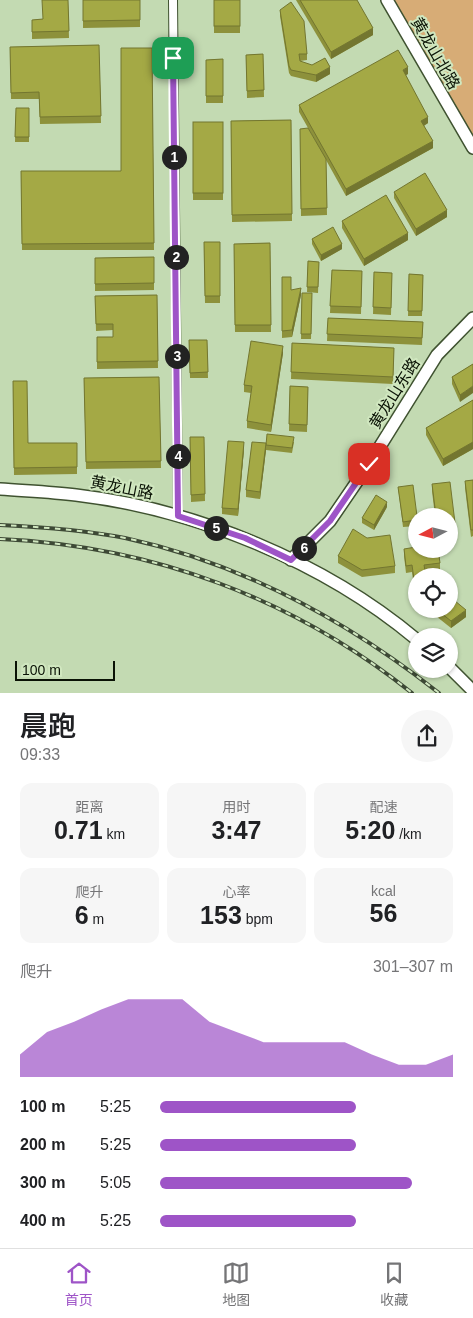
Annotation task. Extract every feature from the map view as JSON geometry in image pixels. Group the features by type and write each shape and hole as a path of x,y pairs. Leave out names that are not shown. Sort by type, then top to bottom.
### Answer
{"street":[{"path":"173,0 178,516"},
{"name":"黄龙山北路","path":"387,0 473,148"},
{"name":"黄龙山东路","path":"291,560 330,521 369,464 437,354 473,318"},
{"name":"黄龙山路","path":"0,489 75,494 178,516 245,538 356,595 408,633"},
{"path":"458,676 473,691"}],"shaded area":[{"path":"394,0 473,0 473,136"}],"building":[{"path":"42,0 68,0 69,31 32,32 32,20 43,19"},
{"path":"83,0 140,0 140,20 83,21"},
{"path":"214,0 240,0 240,26 214,26"},
{"path":"300,0 357,0 373,28 331,52"},
{"path":"291,2 304,21 307,54 299,54 300,61 312,65 325,58 330,67 316,75 291,70 289,66 280,10"},
{"path":"99,45 101,116 40,117 39,92 11,93 10,47"},
{"path":"121,48 152,48 154,243 22,244 21,171 121,171"},
{"path":"398,50 408,67 403,70 428,117 421,121 433,141 346,189 299,105"},
{"path":"263,54 264,90 247,91 246,55"},
{"path":"223,59 223,96 206,96 206,60"},
{"path":"16,108 29,108 29,137 15,137"},
{"path":"291,120 292,214 232,215 231,121"},
{"path":"193,122 223,122 223,193 193,193"},
{"path":"308,128 326,159 327,208 301,209 300,129"},
{"path":"425,173 447,210 416,229 394,192"},
{"path":"386,195 408,233 364,259 342,221"},
{"path":"333,227 342,244 321,255 312,239"},
{"path":"204,242 220,242 220,296 205,296"},
{"path":"270,243 271,325 235,325 234,244"},
{"path":"154,257 154,283 95,284 95,258"},
{"path":"308,261 319,262 318,287 307,287"},
{"path":"332,270 362,271 361,307 330,306"},
{"path":"374,272 392,273 391,308 373,307"},
{"path":"409,274 423,275 422,311 408,311"},
{"path":"282,277 291,277 291,290 301,288 292,330 282,331"},
{"path":"302,293 312,293 311,334 301,334"},
{"path":"157,295 158,361 97,362 97,337 113,337 113,324 96,324 95,296"},
{"path":"328,318 423,322 422,338 327,334"},
{"path":"189,340 207,340 208,372 190,373"},
{"path":"251,341 283,346 271,425 247,421 252,386 244,385"},
{"path":"292,343 394,348 393,377 291,372"},
{"path":"473,364 473,386 460,395 452,377"},
{"path":"159,377 161,461 86,462 84,378"},
{"path":"13,381 27,381 28,443 77,443 77,467 14,468"},
{"path":"290,386 308,387 307,425 289,424"},
{"path":"473,400 473,442 443,459 426,428"},
{"path":"267,434 294,437 292,448 266,445"},
{"path":"190,437 204,437 205,494 191,495"},
{"path":"228,441 244,442 238,509 222,508"},
{"path":"252,442 266,443 260,492 246,490"},
{"path":"473,480 473,530 471,530 465,481"},
{"path":"450,482 453,508 435,508 432,484"},
{"path":"413,485 416,508 408,508 408,521 403,522 398,487"},
{"path":"376,495 387,502 374,525 362,518"},
{"path":"353,529 367,538 390,535 395,566 362,570 338,556"},
{"path":"408,548 408,558 439,558 440,563 424,565 425,568 412,568 412,565 406,566 404,549"},
{"path":"458,603 466,610 458,616"}],"railway":[{"path":"0,525 63,529 110,535 168,549 210,562 251,579 329,618 404,666 439,693"},
{"path":"0,539 56,544 112,553 166,566 218,583 269,604 319,630 366,659 412,693"}],"route":[{"path":"173,58 178,516 245,538 291,560 330,521 369,464"}]}
